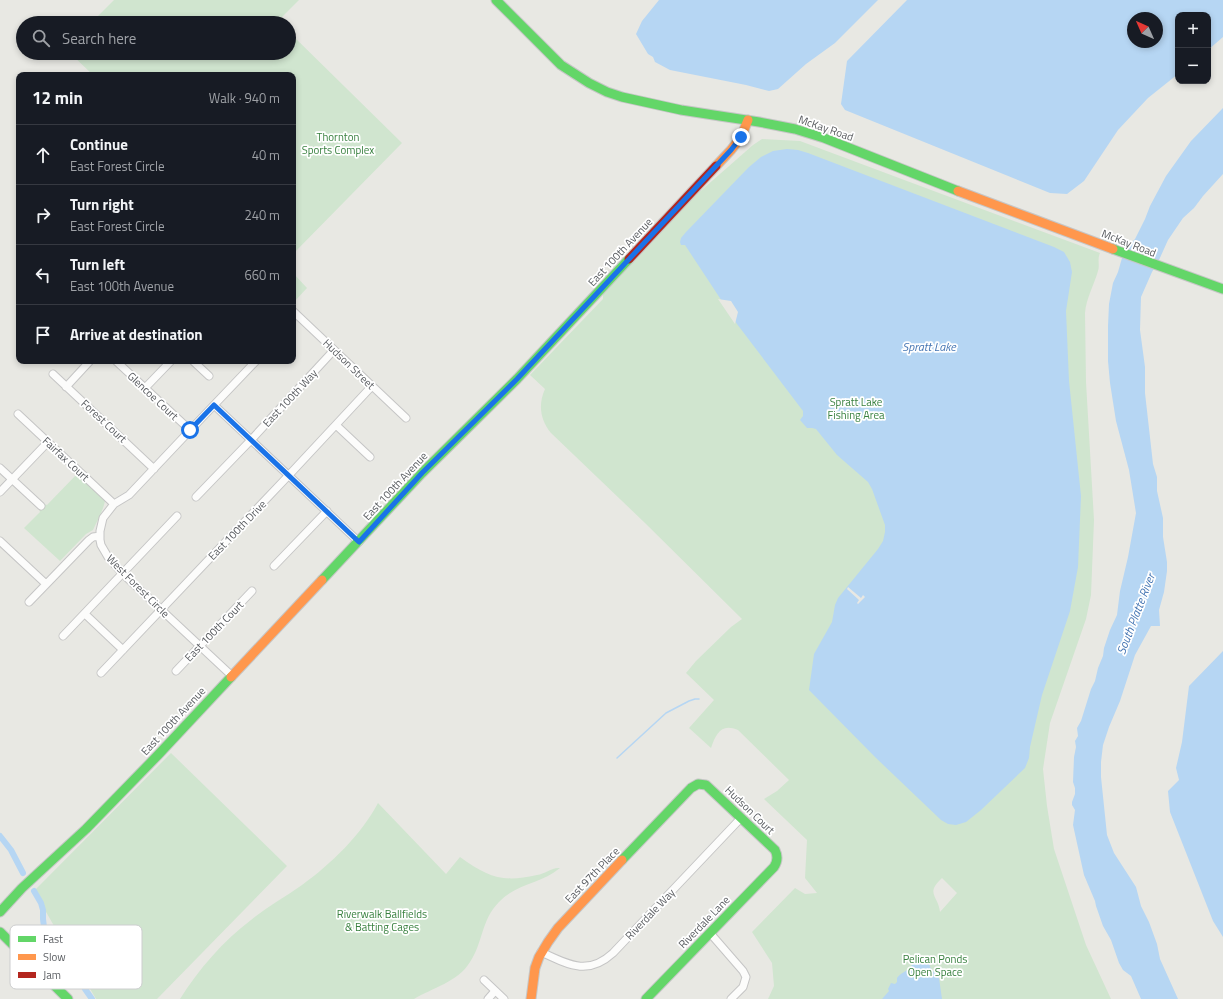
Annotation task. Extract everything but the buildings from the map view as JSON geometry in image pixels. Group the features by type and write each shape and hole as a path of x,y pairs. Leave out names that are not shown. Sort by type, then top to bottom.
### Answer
{"street":[{"name":"McKay Road","path":"496,0 561,65 584,80 622,98 681,110 795,129 824,138 1164,270 1223,290"},
{"name":"East 100th Avenue","path":"0,912 22,888 89,827 359,542 422,473 517,379 731,150 741,137 748,120"},
{"name":"Hudson Street","path":"296,314 406,418"},
{"path":"296,319 299,316"},
{"name":"East 100th Way","path":"196,497 334,350"},
{"path":"66,386 87,364"},
{"name":"Glencoe Court","path":"119,364 190,430"},
{"path":"145,388 168,364"},
{"path":"196,364 209,376"},
{"path":"29,602 89,540 100,536 103,518 114,504 129,495 253,364"},
{"name":"Forest Court","path":"53,374 154,469"},
{"name":"East 100th Drive","path":"101,673 372,386"},
{"path":"214,405 359,542"},
{"name":"Fairfax Court","path":"18,414 114,504"},
{"path":"336,425 370,457"},
{"path":"0,492 48,442"},
{"path":"0,468 41,506"},
{"path":"274,566 327,511"},
{"path":"64,636 177,516"},
{"name":"West Forest Circle","path":"100,536 101,545 108,557 123,574 232,676"},
{"path":"0,541 46,584"},
{"name":"East 100th Court","path":"176,670 252,591"},
{"path":"85,614 123,650"},
{"name":"Hudson Court","path":"698,784 708,786 775,850 778,854 777,861"},
{"name":"East 97th Place","path":"531,999 535,968 541,952 558,928 691,788 698,784"},
{"name":"Riverdale Way","path":"541,952 568,964 577,966 589,966 605,960 614,953 742,818"},
{"name":"Riverdale Lane","path":"646,999 774,868 777,861"},
{"path":"0,932 10,942"},
{"path":"710,933 743,971 746,978 743,986 731,999"},
{"path":"484,980 504,999"},
{"path":"57,989 68,999"},
{"path":"488,999 495,991"}],"green space":[{"path":"114,0 299,0 283,16 98,16"},
{"name":"Thornton Sports Complex","path":"296,39 402,143 296,251 296,72 90,72 77,60 296,60"},
{"name":"Spratt Lake Fishing Area","path":"762,139 800,141 1100,253 1098,271 1088,297 1085,313 1086,382 1094,520 1091,595 1086,619 1050,723 1043,769 1054,849 1086,945 1111,999 768,999 774,986 772,963 752,932 795,888 805,894 817,893 805,878 807,840 764,799 777,791 789,780 738,730 727,728 720,731 717,734 711,748 689,728 714,700 686,673 696,661 731,627 742,619 551,433 544,422 541,412 541,401 545,389 530,375 603,299 605,290 688,202 753,145","holes":["942,878 957,893 940,912 933,891 937,883"]},
{"path":"296,276 307,288 296,300"},
{"path":"77,474 105,501 93,530 86,534 60,561 24,528 40,512 39,509 44,504 47,505"},
{"path":"171,753 287,866 157,999 96,999 90,989 142,989 142,925 54,925 34,891"},
{"name":"Riverwalk Ballfields & Batting Cages","path":"378,803 446,874 460,857 487,874 505,878 525,877 560,868 545,877 513,891 499,902 489,916 474,955 465,969 452,980 414,999 180,999 203,966 221,946 257,915 313,877 334,858 363,826"}],"water":[{"path":"659,0 878,0 835,43 806,64 778,89 769,91 670,70 655,62 653,57 648,54 636,34 642,21"},
{"path":"907,0 1223,0 1223,37 1211,47 1211,12 1175,12 1175,76 1148,98 1118,130 1084,181 1067,194 1050,193 845,110 841,104 847,61"},
{"name":"South Platte River","path":"1223,108 1223,174 1194,208 1183,218 1168,240 1141,297 1140,330 1145,367 1145,393 1153,464 1157,477 1157,491 1163,518 1163,537 1167,571 1164,592 1159,610 1160,626 1151,626 1135,655 1120,701 1103,745 1101,777 1107,835 1114,853 1136,887 1141,906 1157,944 1160,959 1178,999 1141,999 1131,976 1123,970 1119,963 1084,875 1073,825 1075,810 1072,805 1075,794 1073,782 1076,747 1075,741 1078,736 1077,728 1081,721 1095,681 1110,630 1117,615 1120,591 1136,513 1129,470 1116,421 1110,383 1108,361 1109,304 1113,283 1124,251 1135,239 1166,176 1191,141"},
{"name":"Spratt Lake","path":"787,149 808,153 1054,247 1064,252 1070,262 1072,272 1066,311 1069,381 1081,496 1078,567 1070,611 1042,695 1030,747 1029,758 1025,768 981,810 966,822 956,825 948,824 941,820 875,757 809,690 814,654 832,622 835,605 838,598 878,549 883,541 885,525 868,482 837,455 816,429 807,428 800,420 803,416 803,411 737,324 685,245 681,245 680,242 681,238 686,232 749,167 761,157 773,151"},
{"path":"1223,651 1223,937 1213,921 1170,812 1168,791 1179,780 1176,768 1182,742 1189,686"},
{"path":"921,957 929,960 930,967 939,978 942,999 882,999 889,991 888,989 891,983 895,984 897,982 897,978"}],"pier":[{"path":"718,299 731,301 738,312 735,324"},
{"path":"848,587 861,598 863,595 865,597 858,604 857,603 859,600 847,589"}],"waterway":[{"path":"617,758 666,713 689,701 699,699"},
{"path":"0,836 11,850 23,873"},
{"path":"34,891 41,903 44,925"},
{"path":"85,989 92,999"}],"traffic: fast":[{"path":"496,0 561,65 589,83 607,92 622,97 681,110 795,129 824,138 958,191"},
{"path":"1113,249 1223,289"},
{"path":"322,580 422,473 517,379 629,259"},
{"path":"0,912 22,888 86,829 231,677"},
{"path":"622,860 691,788 698,784 706,785 775,850 777,856 777,861 774,867 646,999"},
{"path":"0,932 10,942"},
{"path":"58,989 68,999"}],"traffic: slow":[{"path":"716,166 741,137 748,120"},
{"path":"958,191 1113,249"},
{"path":"231,677 322,580"},
{"path":"531,999 535,968 539,957 548,942 558,928 622,860"}],"traffic: jam":[{"path":"629,259 716,166"}],"route":[{"path":"190,430 214,405 359,542 422,473 517,379 731,150 741,137"}],"park label":[{"name":"Pelican Ponds Open Space","path":"935,965"}]}
